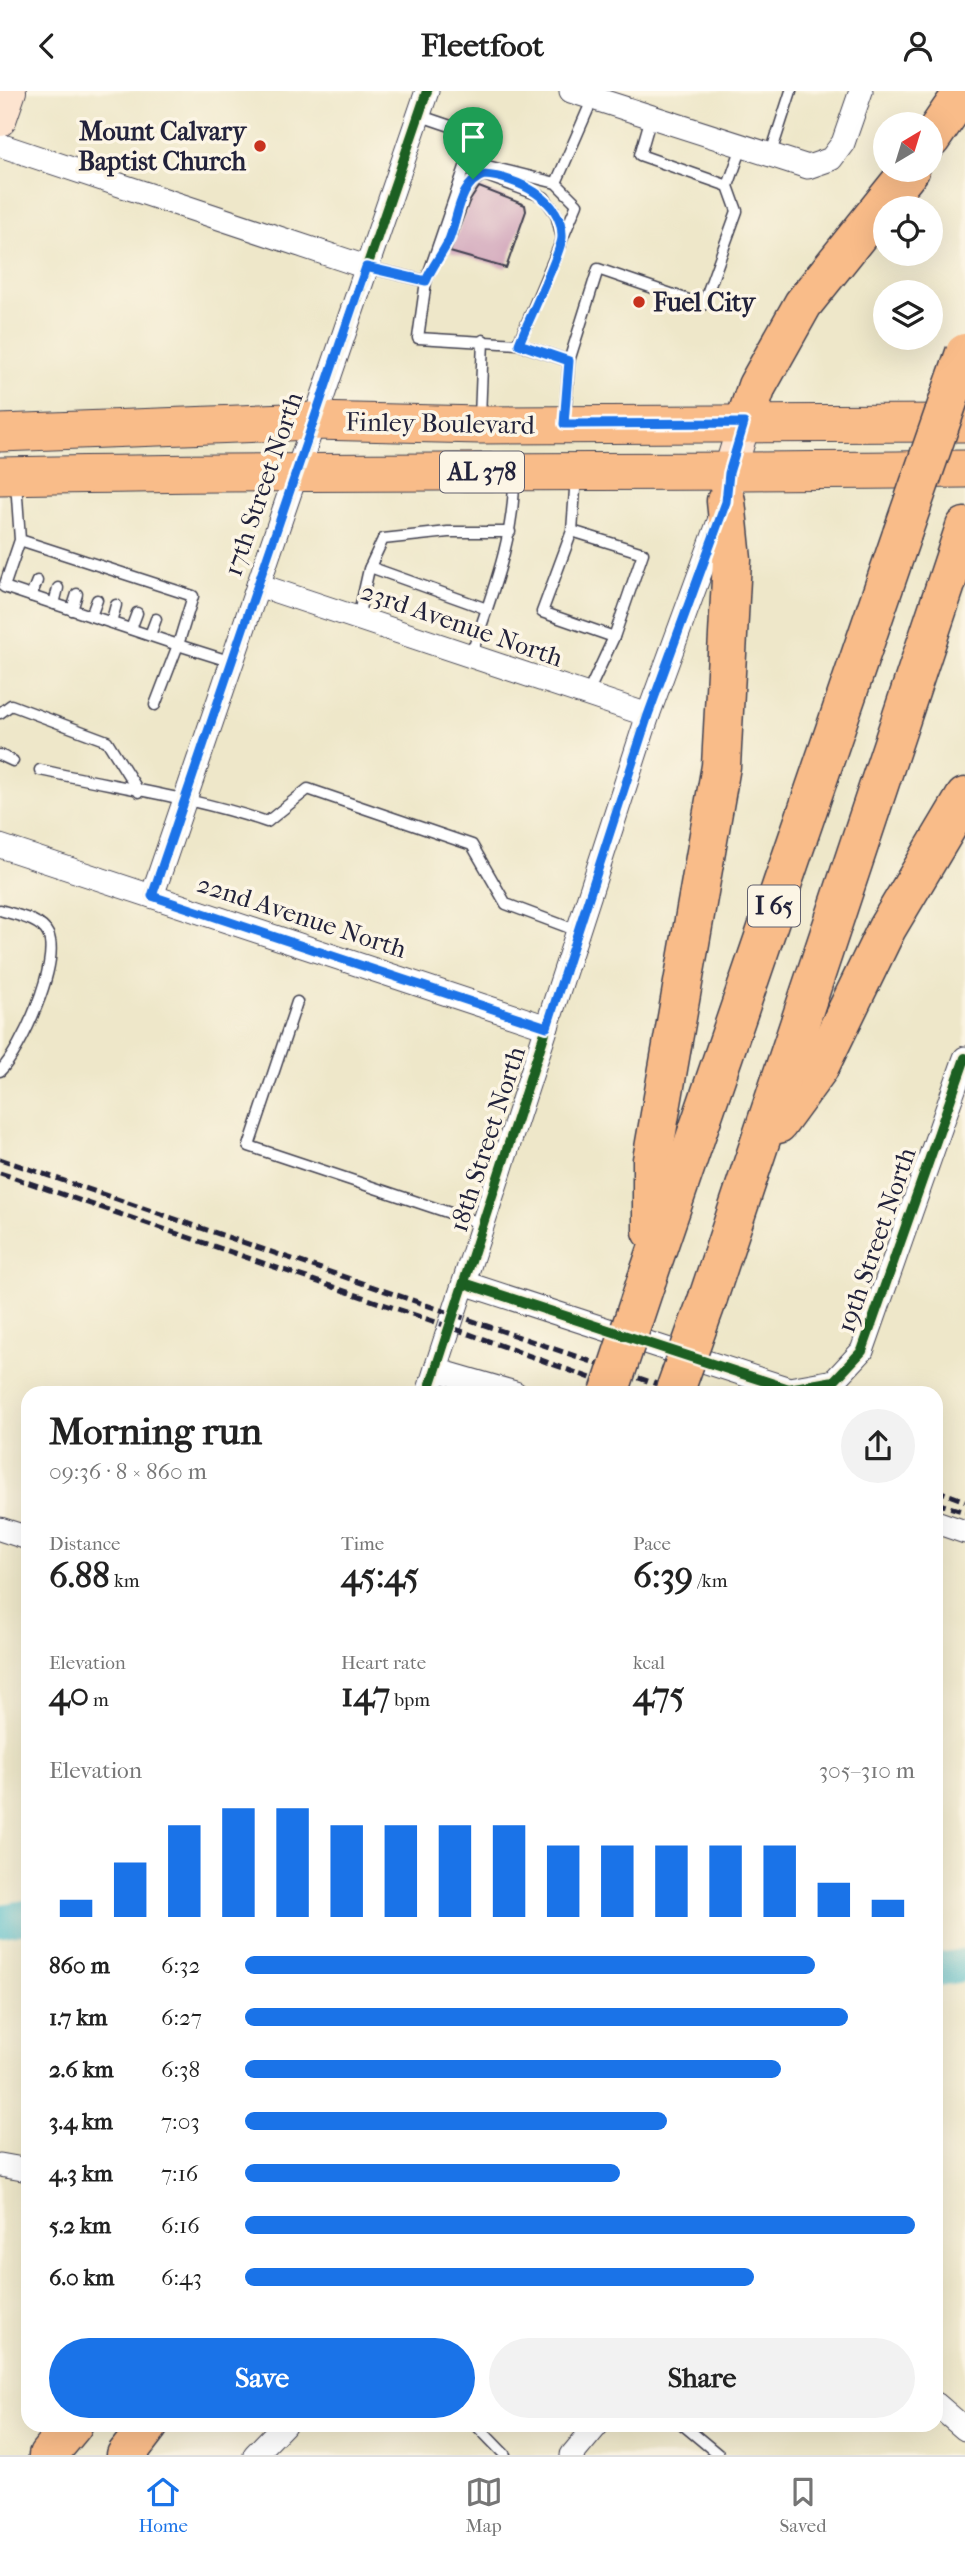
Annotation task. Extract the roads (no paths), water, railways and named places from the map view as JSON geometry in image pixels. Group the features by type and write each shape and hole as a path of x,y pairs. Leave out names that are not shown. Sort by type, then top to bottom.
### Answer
{"highway":[{"path":"943,122 964,91"},
{"path":"744,423 757,386 803,304 900,182"},
{"name":"I 65","path":"611,1386 965,353"},
{"path":"650,1271 652,1160 721,766 732,560 727,487"},
{"name":"I 65","path":"677,1386 757,1154 964,531"},
{"path":"757,1154 818,1068 887,928 965,797"},
{"path":"48,2455 67,2432"},
{"path":"126,2455 144,2432"}],"main road":[{"path":"0,120 10,91"},
{"name":"Finley Boulevard","path":"0,433 314,421 480,425 965,423"},
{"name":"18th Street North","path":"727,487 744,423"},
{"name":"Finley Boulevard","path":"8,476 297,470 514,472 576,473 727,487 965,469"}],"street":[{"name":"17th Street North","path":"152,896 427,91"},
{"path":"582,95 808,167 831,159 843,143 861,91"},
{"path":"0,145 366,267"},
{"name":"18th Street North","path":"430,1386 648,715 727,487"},
{"name":"23rd Avenue North","path":"258,585 648,715"},
{"name":"22nd Avenue North","path":"0,846 547,1027"},
{"name":"19th Street North","path":"806,1386 834,1381 862,1351 965,1058"},
{"name":"19th Street North","path":"464,1283 780,1386"},
{"path":"436,1370 490,1386"},
{"path":"943,1524 965,1532"},
{"path":"0,1529 21,1536"},
{"path":"0,2165 21,2169"},
{"path":"943,2410 965,2429"},
{"path":"255,2455 277,2432"},
{"path":"572,2455 591,2432"}],"lane":[{"path":"778,159 791,91"},
{"path":"556,183 582,95"},
{"path":"418,115 477,135 426,281 418,338 519,344 569,361"},
{"path":"651,117 640,156 728,186"},
{"path":"564,424 569,361 598,269 703,305 737,211 728,186 743,147"},
{"path":"467,161 556,183 577,204 519,344"},
{"path":"433,263 447,243 466,190 473,179 484,175 533,190 544,197 556,214 562,238"},
{"path":"366,267 426,281"},
{"path":"480,425 483,340"},
{"path":"471,656 510,532 514,512 514,472"},
{"path":"576,473 572,531 542,612 614,637"},
{"path":"8,476 20,540 4,587 232,662"},
{"path":"572,531 643,553 614,637 587,695"},
{"path":"358,618 370,567 383,539 448,532 510,532"},
{"path":"20,540 46,554 164,593 193,596 155,705"},
{"path":"370,567 487,609"},
{"path":"31,596 37,582"},
{"path":"54,604 58,588"},
{"path":"72,610 77,594"},
{"path":"91,616 97,600"},
{"path":"111,622 116,605"},
{"path":"131,629 137,613"},
{"path":"150,635 156,619"},
{"path":"0,713 12,705 107,741 139,792"},
{"path":"0,755 13,761"},
{"path":"40,770 139,792 185,797 267,822 308,789 472,845 506,904 578,931"},
{"path":"0,910 40,925 48,934 51,950 49,966 19,1046 0,1071"},
{"path":"297,1002 250,1146 483,1224"},
{"path":"484,2432 505,2455"},
{"path":"691,2432 719,2455"}],"waterway":[{"path":"0,1921 21,1917"},
{"path":"943,1969 965,1965"}],"railway":[{"path":"0,1159 663,1386"},
{"path":"0,1173 450,1327 613,1386"},
{"path":"943,1493 965,1501"},
{"path":"943,1505 965,1512"}],"place":[{"name":"Mount Calvary Baptist Church","path":"260,146"},
{"name":"Fuel City","path":"639,302"}]}
